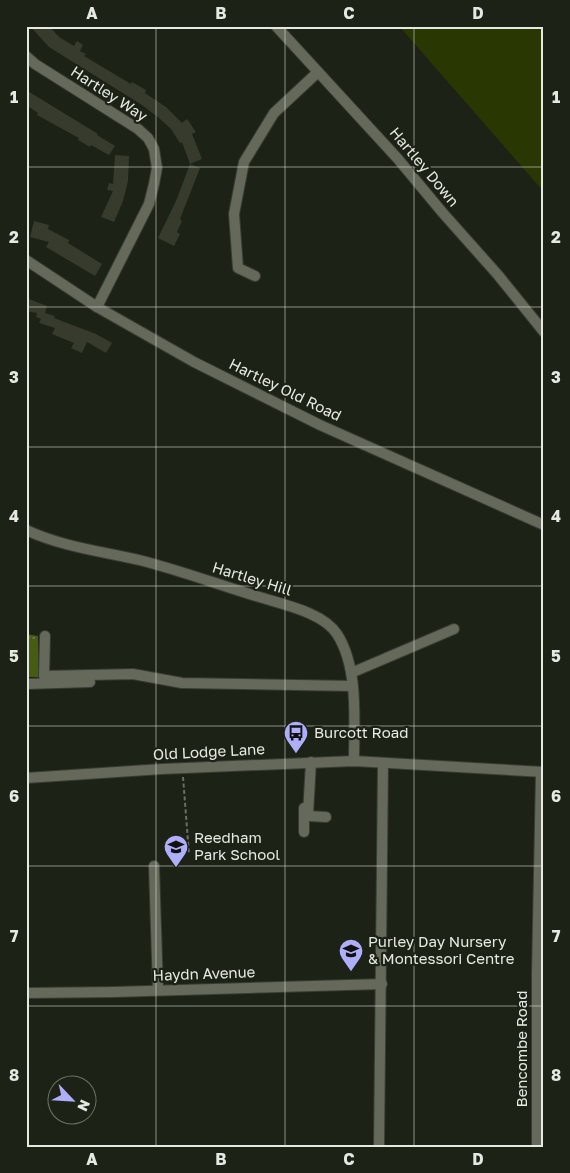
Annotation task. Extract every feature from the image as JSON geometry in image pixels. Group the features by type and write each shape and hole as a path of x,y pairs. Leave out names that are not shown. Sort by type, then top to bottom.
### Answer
{"street":[{"name":"Hartley Down","path":"276,26 398,159 442,212 498,274 544,332"},
{"name":"Hartley Way","path":"26,56 35,64 138,129 148,138 154,149 157,168 149,204 97,307"},
{"path":"255,276 238,268 234,214 244,162 274,113 318,72"},
{"name":"Hartley Old Road","path":"26,260 97,307 194,362 281,406 544,525"},
{"name":"Hartley Hill","path":"26,530 39,536 87,550 147,562 319,617 337,633 345,649 351,673 354,761"},
{"path":"351,673 454,629"},
{"path":"44,636 44,676 133,674 182,683 352,686"},
{"path":"26,684 90,682"},
{"name":"Old Lodge Lane","path":"26,778 183,768 354,761 542,772"},
{"path":"307,762 308,814 310,816 326,817"},
{"path":"304,832 307,762"},
{"path":"379,1147 383,763"},
{"name":"Bencombe Road","path":"537,1147 537,972 542,772"},
{"path":"154,866 158,990"},
{"name":"Haydn Avenue","path":"26,993 382,984"}],"path":[{"path":"183,768 189,854"}],"green space":[{"path":"399,26 544,26 544,192"},
{"path":"26,634 38,636 39,677 26,677"}],"building":[{"path":"30,26 49,26 59,37 74,46 77,41 83,45 80,51 86,54 84,56 131,84 132,82 146,90 145,93 166,107 182,123 187,119 196,132 192,134 202,159 190,164 182,142 180,143 171,129 159,118 142,105 49,47"},
{"path":"26,90 115,146 109,155 91,145 90,147 78,140 79,138 37,115 38,113 26,105"},
{"path":"115,155 129,156 128,181 123,201 114,222 101,217 113,191 107,190 109,183 113,184"},
{"path":"190,164 200,168 180,219 182,221 177,232 180,234 174,246 158,238 176,201"},
{"path":"34,221 49,225 48,229 69,240 68,243 102,264 95,276 46,247 49,242 30,237"},
{"path":"26,298 47,306 45,313 55,316 54,318 96,334 112,343 106,353 87,342 82,353 71,348 74,343 52,334 55,328 39,323 41,319 36,317 37,313 26,311"}],"place":[{"name":"Burcott Road","path":"296,754"},
{"name":"Reedham Park School","path":"176,868"},
{"name":"Purley Day Nursery & Montessori Centre","path":"351,972"}]}
